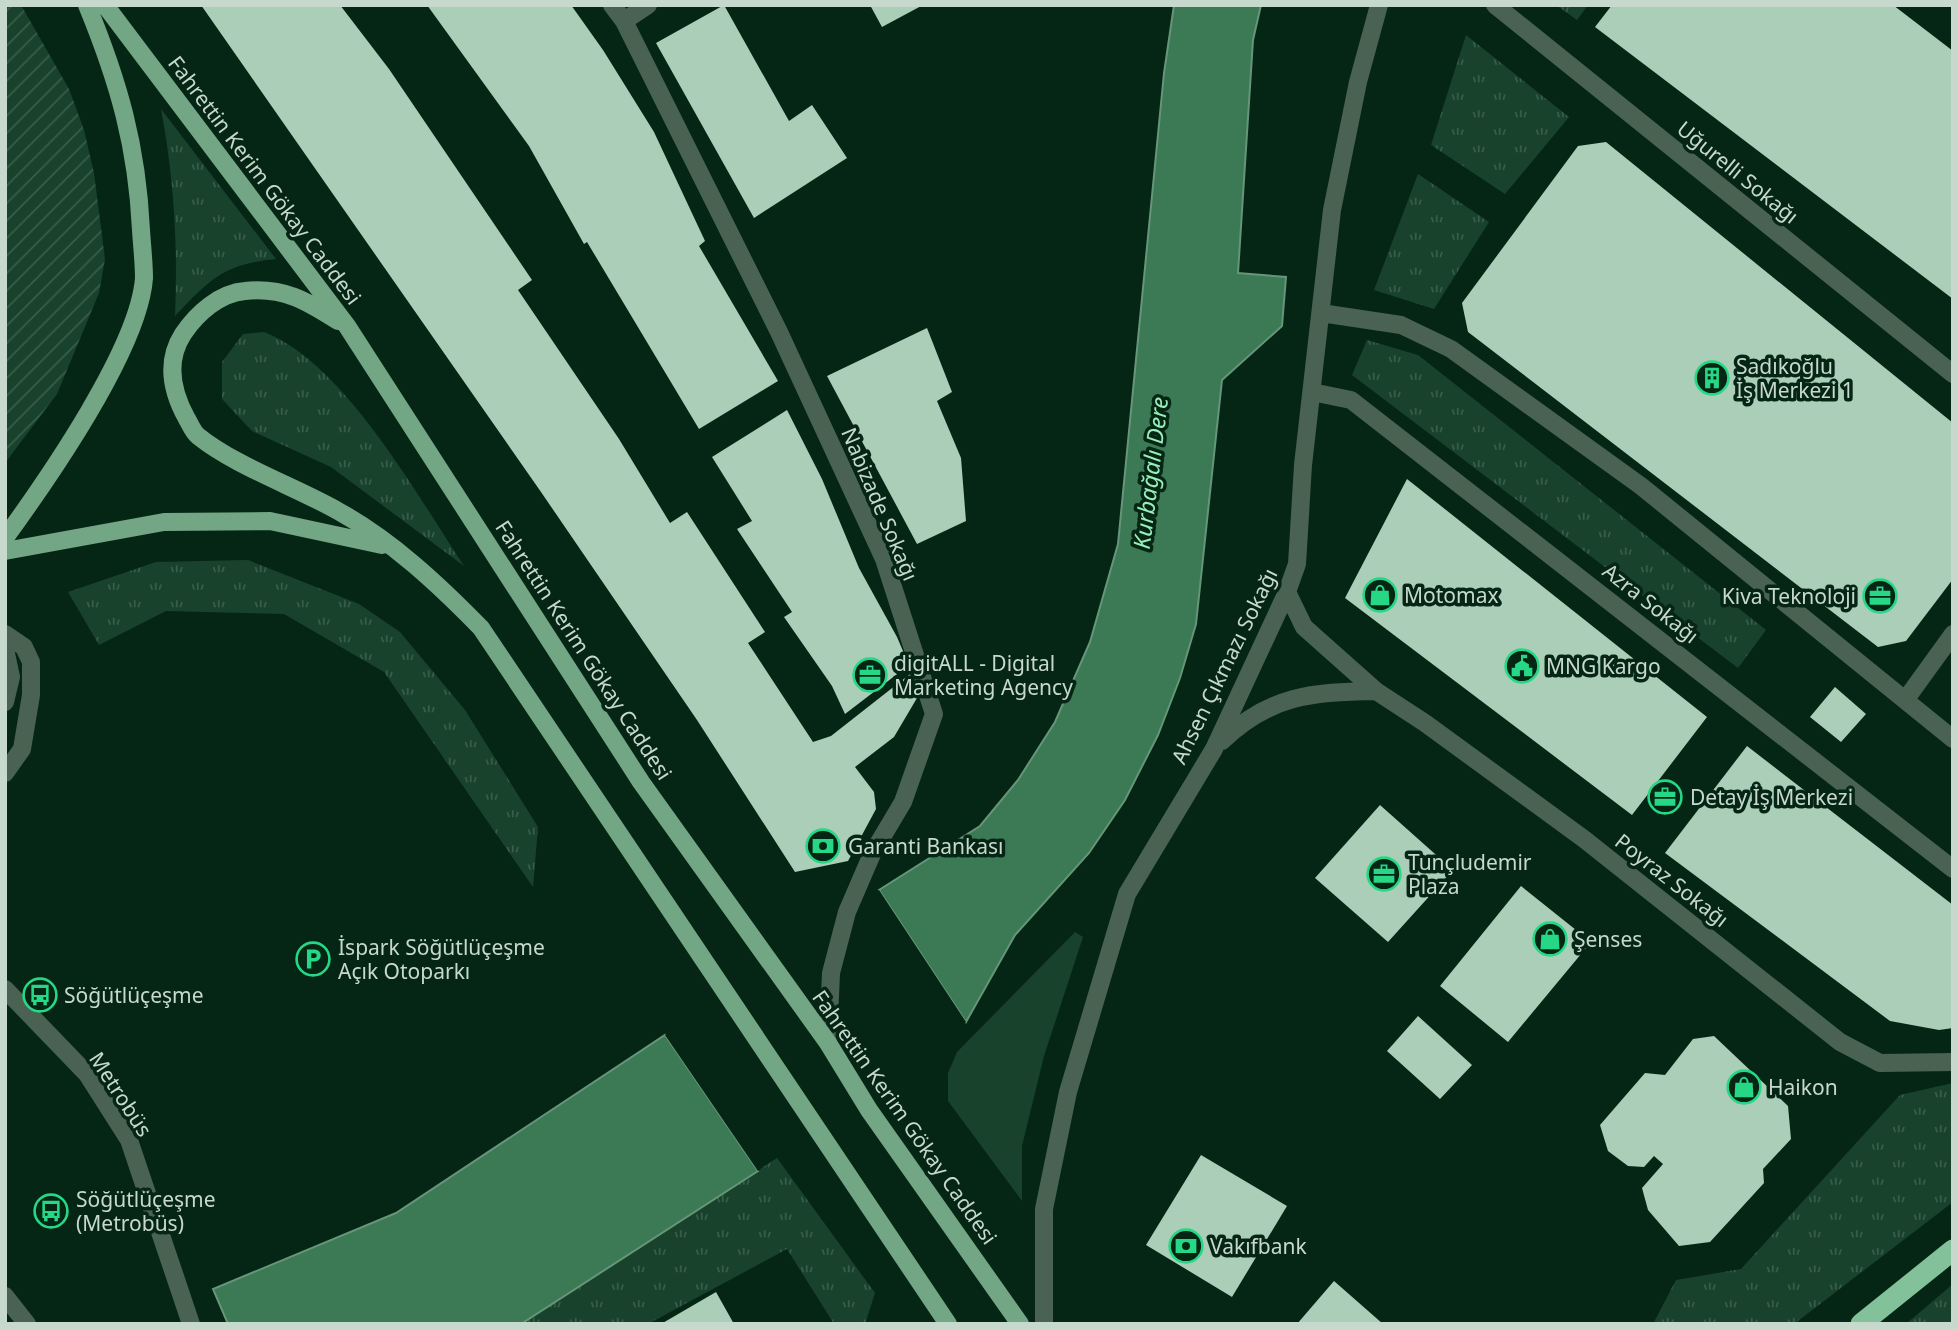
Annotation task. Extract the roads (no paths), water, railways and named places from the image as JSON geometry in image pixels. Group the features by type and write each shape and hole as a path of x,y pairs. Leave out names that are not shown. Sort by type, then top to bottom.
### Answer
{"highway":[{"path":"1861,1324 1953,1250"}],"main road":[{"path":"5,538 47,478 121,349 144,280 138,173 115,72 87,5"},
{"name":"Fahrettin Kerim Gökay Caddesi","path":"105,5 347,326 641,782 828,1043 869,1110 1020,1324"},
{"path":"347,326 299,296 259,289 231,292 194,317 179,341 170,371 178,404 196,435 268,477 342,512 446,592 481,628 948,1324"},
{"path":"5,551 164,522 271,521 390,547"}],"street":[{"name":"Nabizade Sokağı","path":"612,5 624,21 779,332 884,559 934,714 903,802 872,854 847,912 831,973 828,1043"},
{"path":"624,21 648,5"},
{"name":"Ahsen Çıkmazı Sokağı","path":"1044,1324 1044,1209 1068,1092 1127,894 1214,749 1287,592 1297,564 1332,210 1359,82 1379,5"},
{"name":"Uğurelli Sokağı","path":"1495,5 1953,374"},
{"path":"1321,313 1401,325 1451,349 1641,486 1953,738"},
{"name":"Azra Sokağı","path":"1312,392 1351,400 1953,869"},
{"name":"Poyraz Sokağı","path":"1287,592 1304,627 1376,691 1425,723 1584,839 1840,1042 1880,1063 1953,1062"},
{"path":"5,634 24,647 31,662 32,695 22,749 5,774"},
{"path":"1906,699 1953,634"},
{"path":"5,649 11,677 5,702"},
{"path":"1214,749 1244,720 1282,700 1328,692 1376,691"},
{"name":"Metrobüs","path":"5,989 86,1074 129,1140 191,1324"},
{"path":"5,1297 27,1324"}],"water":[{"name":"Kurbağalı Dere","path":"1174,5 1261,5 1253,40 1238,273 1286,277 1282,326 1222,380 1196,624 1180,678 1158,735 1125,800 1089,853 1015,935 966,1022 879,890 980,826 1018,780 1055,722 1090,642 1118,544 1164,73"},
{"path":"665,1035 758,1171 521,1324 228,1324 213,1289 396,1213"}],"place":[{"name":"Sadıkoğlu İş Merkezi 1","path":"1712,378"},
{"name":"Motomax","path":"1380,595"},
{"name":"Kiva Teknoloji","path":"1880,596"},
{"name":"MNG Kargo","path":"1522,666"},
{"name":"digitALL - Digital Marketing Agency","path":"870,675"},
{"name":"Detay İş Merkezi","path":"1665,797"},
{"name":"Garanti Bankası","path":"823,846"},
{"name":"Tunçludemir Plaza","path":"1384,874"},
{"name":"Şenses","path":"1550,939"},
{"name":"İspark Söğütlüçeşme Açık Otoparkı","path":"313,959"},
{"name":"Söğütlüçeşme","path":"40,995"},
{"name":"Haikon","path":"1744,1087"},
{"name":"Söğütlüçeşme (Metrobüs)","path":"51,1211"},
{"name":"Vakıfbank","path":"1186,1246"}]}
